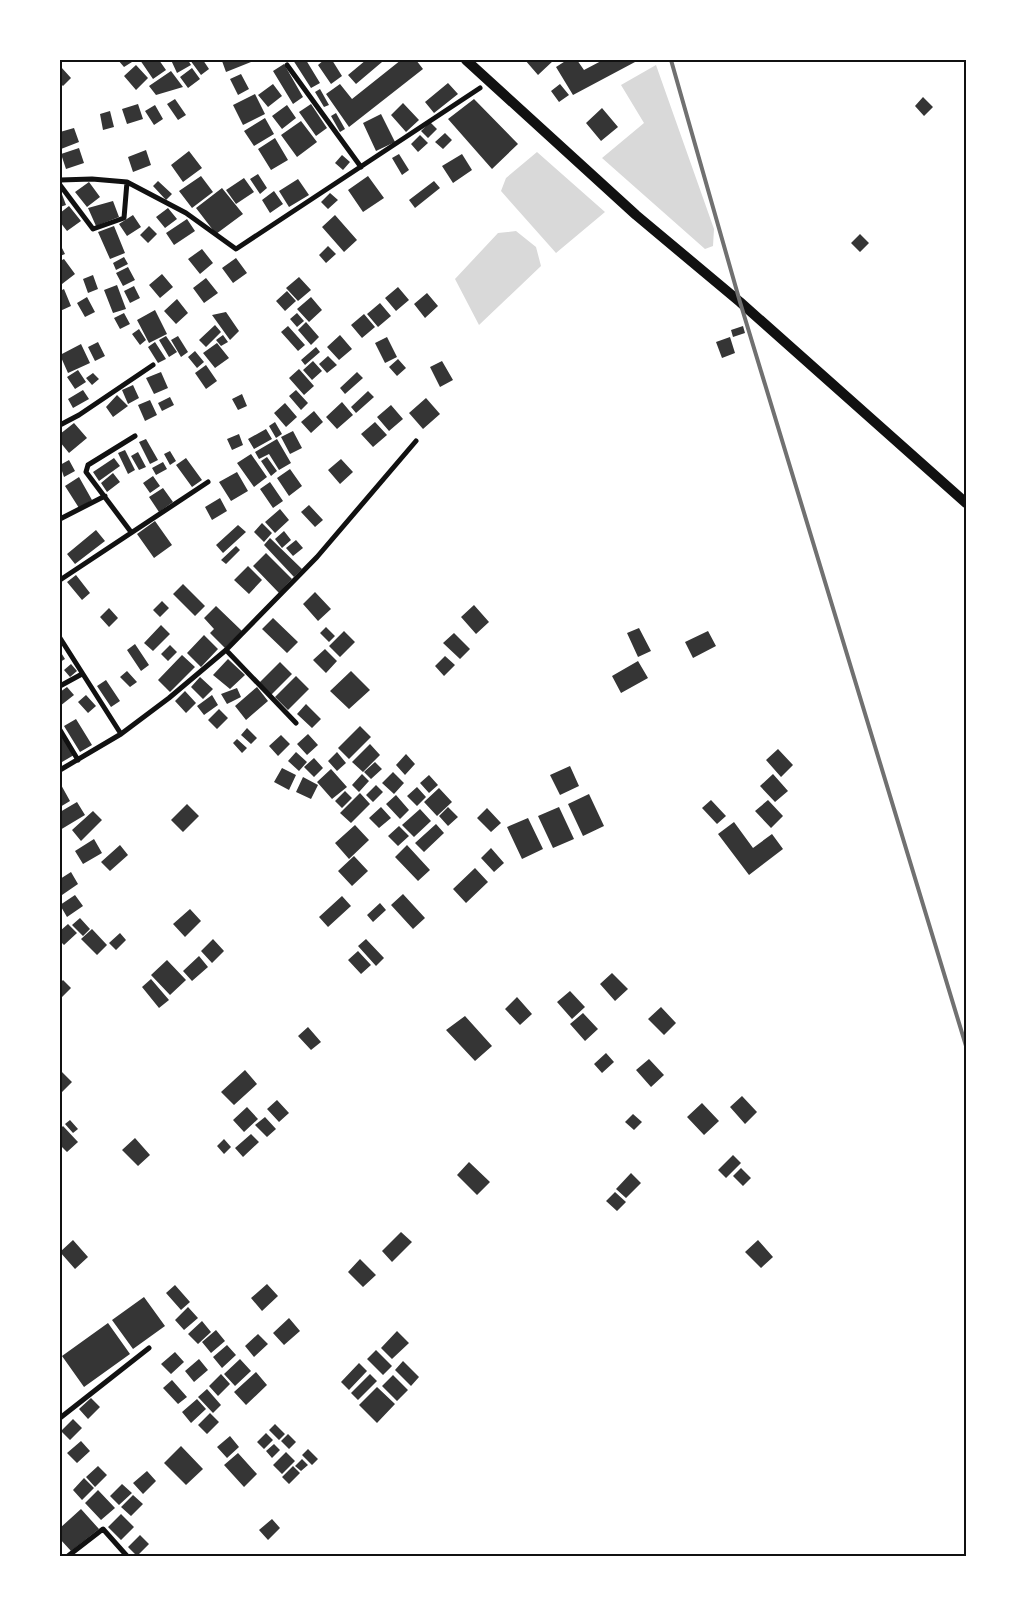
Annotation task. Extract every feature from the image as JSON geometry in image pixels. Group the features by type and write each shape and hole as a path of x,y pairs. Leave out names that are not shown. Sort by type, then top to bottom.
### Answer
{"highway":[{"path":"466,60 636,216 740,302 966,503"}],"street":[{"path":"287,64 361,167"},
{"path":"60,180 92,179 127,182 186,213 236,249 480,88"},
{"path":"60,184 93,229 124,218 127,182"},
{"path":"60,425 79,415 153,366"},
{"path":"131,532 86,472 86,469 88,465 135,436"},
{"path":"60,770 121,734 169,698 226,650 317,557 416,440"},
{"path":"60,580 208,482"},
{"path":"60,519 105,496"},
{"path":"60,638 121,734"},
{"path":"226,650 296,723"},
{"path":"60,686 82,674"},
{"path":"60,730 78,760"},
{"path":"60,1418 149,1348"},
{"path":"68,1556 102,1529 127,1556"}],"shaded area":[{"path":"656,65 714,229 713,246 705,249 602,158 644,123 621,85"},
{"path":"537,152 605,212 556,253 501,191 506,178"},
{"path":"516,231 536,247 541,266 479,325 455,279 498,233"}],"building":[{"path":"118,60 131,60 132,62 124,67"},
{"path":"140,60 159,60 166,70 153,79"},
{"path":"171,60 188,60 191,65 177,73"},
{"path":"190,60 203,60 209,69 201,75"},
{"path":"223,60 250,60 251,62 226,72"},
{"path":"293,60 306,60 320,83 311,88"},
{"path":"324,60 332,60 342,76 331,84 318,65"},
{"path":"366,60 380,60 382,62 356,84 348,75"},
{"path":"401,60 416,60 423,69 349,127 326,94 340,84 352,99"},
{"path":"525,60 554,60 538,75"},
{"path":"567,60 577,60 584,70 603,60 633,60 635,62 573,95 556,67"},
{"path":"284,64 303,97 293,104 273,71"},
{"path":"136,65 148,78 136,90 124,76"},
{"path":"61,67 71,78 63,86 60,83"},
{"path":"192,68 200,79 188,88 180,77"},
{"path":"171,71 183,87 156,95 149,86"},
{"path":"241,74 249,89 238,95 230,79"},
{"path":"448,83 458,94 434,113 425,102"},
{"path":"273,84 282,96 268,107 258,95"},
{"path":"560,84 569,95 559,102 551,91"},
{"path":"320,89 329,105 324,107 315,92"},
{"path":"255,94 265,114 243,125 233,105"},
{"path":"923,97 933,107 924,116 915,106"},
{"path":"175,99 186,115 178,120 167,104"},
{"path":"474,99 518,144 492,169 448,119"},
{"path":"403,103 419,120 406,132 391,115"},
{"path":"138,104 143,119 127,124 122,109"},
{"path":"311,104 327,128 316,136 299,112"},
{"path":"155,105 163,119 154,125 145,111"},
{"path":"287,105 296,118 282,129 272,116"},
{"path":"602,108 618,127 601,141 586,123"},
{"path":"110,111 114,127 103,130 100,114"},
{"path":"336,113 345,129 340,132 331,116"},
{"path":"381,114 395,142 376,151 363,123"},
{"path":"265,118 274,134 254,146 244,131"},
{"path":"301,121 317,142 297,157 281,135"},
{"path":"430,122 437,129 428,138 421,131"},
{"path":"74,128 79,142 61,149 60,132"},
{"path":"445,133 452,140 443,149 435,142"},
{"path":"420,135 428,143 418,152 411,144"},
{"path":"275,138 288,160 271,170 258,149"},
{"path":"79,148 84,163 66,169 61,154"},
{"path":"146,150 151,165 133,172 128,157"},
{"path":"189,151 202,168 183,182 171,165"},
{"path":"399,154 409,170 402,175 392,158"},
{"path":"462,154 472,170 453,183 442,166"},
{"path":"342,155 350,162 343,170 335,163"},
{"path":"258,174 267,188 260,194 250,179"},
{"path":"201,176 213,192 192,208 179,191"},
{"path":"368,176 384,198 363,212 348,190"},
{"path":"244,178 254,192 236,204 226,190"},
{"path":"298,179 309,195 289,207 279,191"},
{"path":"158,181 172,194 166,200 153,186"},
{"path":"434,181 440,188 415,208 409,200"},
{"path":"89,182 100,197 87,207 75,192"},
{"path":"222,188 243,214 216,234 196,208"},
{"path":"60,189 66,205 60,207"},
{"path":"274,191 283,204 270,213 262,200"},
{"path":"330,193 338,200 328,209 321,202"},
{"path":"113,201 119,217 96,226 88,208"},
{"path":"69,206 81,221 67,231 60,222 60,213"},
{"path":"168,208 177,219 165,228 156,217"},
{"path":"133,215 141,227 127,236 119,224"},
{"path":"335,215 357,240 344,252 322,227"},
{"path":"187,219 195,231 174,245 166,233"},
{"path":"114,226 125,253 110,259 98,232"},
{"path":"149,226 157,234 148,243 140,235"},
{"path":"860,234 869,243 860,252 851,243"},
{"path":"60,244 65,254 60,256"},
{"path":"328,246 336,254 326,263 319,255"},
{"path":"202,249 213,263 200,274 188,259"},
{"path":"124,257 128,264 116,270 113,263"},
{"path":"236,258 247,273 233,283 222,268"},
{"path":"64,259 75,274 62,284 60,261"},
{"path":"128,267 135,280 123,286 116,273"},
{"path":"162,274 173,287 160,298 149,285"},
{"path":"93,275 98,289 88,293 83,279"},
{"path":"299,277 311,290 298,301 286,288"},
{"path":"206,278 218,293 204,303 193,288"},
{"path":"117,285 126,309 113,313 104,290"},
{"path":"134,286 140,298 130,303 124,291"},
{"path":"398,287 409,300 396,311 385,298"},
{"path":"64,289 71,306 60,311 60,291"},
{"path":"287,291 296,301 285,311 276,301"},
{"path":"427,293 438,306 425,318 414,304"},
{"path":"87,297 95,312 85,317 77,303"},
{"path":"311,297 322,310 309,322 297,309"},
{"path":"177,299 188,313 176,324 164,311"},
{"path":"380,303 391,316 378,327 367,314"},
{"path":"155,310 167,334 149,343 137,320"},
{"path":"226,312 239,331 230,340 212,315"},
{"path":"124,313 130,324 120,329 114,318"},
{"path":"297,313 304,321 297,327 290,319"},
{"path":"364,314 375,327 362,338 351,325"},
{"path":"306,322 319,337 311,345 298,330"},
{"path":"215,325 221,332 206,347 199,340"},
{"path":"288,326 305,345 298,351 281,332"},
{"path":"743,326 745,333 733,337 731,330"},
{"path":"139,329 146,340 140,345 132,334"},
{"path":"223,335 228,342 221,346 216,340"},
{"path":"340,335 352,349 339,360 327,347"},
{"path":"166,336 177,352 169,357 159,340"},
{"path":"178,336 188,352 181,357 171,340"},
{"path":"387,337 397,357 385,363 375,343"},
{"path":"730,337 735,353 722,358 716,342"},
{"path":"98,342 105,356 95,361 88,347"},
{"path":"155,342 166,359 158,363 148,347"},
{"path":"217,343 229,358 215,368 203,353"},
{"path":"81,344 90,363 68,373 60,355"},
{"path":"316,347 320,352 305,365 301,360"},
{"path":"195,351 204,362 197,368 188,357"},
{"path":"328,356 337,365 327,373 319,364"},
{"path":"398,359 406,368 397,376 389,367"},
{"path":"313,361 322,371 312,380 303,370"},
{"path":"442,361 453,380 440,387 430,367"},
{"path":"206,365 217,381 206,389 195,373"},
{"path":"299,369 314,386 304,395 289,378"},
{"path":"78,370 86,382 75,389 67,377"},
{"path":"161,372 168,388 154,394 146,378"},
{"path":"357,372 363,378 345,394 340,388"},
{"path":"93,373 99,379 92,385 86,378"},
{"path":"133,385 139,398 128,404 122,390"},
{"path":"83,390 89,399 73,408 68,399"},
{"path":"296,390 308,403 301,410 289,396"},
{"path":"368,391 374,397 356,413 351,407"},
{"path":"242,394 247,406 238,410 232,399"},
{"path":"117,395 128,406 113,417 106,407"},
{"path":"170,397 174,405 162,411 158,403"},
{"path":"426,398 440,414 423,429 409,413"},
{"path":"150,400 157,415 145,421 138,405"},
{"path":"342,402 353,415 337,429 326,417"},
{"path":"285,403 297,417 286,427 274,413"},
{"path":"391,405 403,419 389,431 377,417"},
{"path":"314,411 323,422 311,433 301,422"},
{"path":"275,422 282,434 276,438 269,426"},
{"path":"375,422 387,435 373,447 361,434"},
{"path":"74,423 87,438 69,453 60,442 60,434"},
{"path":"266,429 272,439 254,449 248,439"},
{"path":"293,431 302,448 290,454 281,437"},
{"path":"239,434 243,445 232,450 227,439"},
{"path":"146,439 158,460 150,464 139,442"},
{"path":"277,439 291,463 279,470 269,454 259,459 255,452"},
{"path":"125,450 135,470 128,474 118,453"},
{"path":"170,451 176,461 170,465 164,454"},
{"path":"138,452 146,467 139,470 131,456"},
{"path":"251,454 267,477 254,487 237,463"},
{"path":"267,457 277,471 271,476 261,461"},
{"path":"114,458 120,466 99,481 93,472"},
{"path":"186,458 202,480 192,487 176,465"},
{"path":"341,459 353,472 340,484 328,470"},
{"path":"69,460 75,471 64,477 60,465"},
{"path":"163,462 167,469 156,475 152,468"},
{"path":"290,469 302,486 289,496 277,478"},
{"path":"237,472 248,491 231,501 219,482"},
{"path":"113,473 120,482 107,492 101,483"},
{"path":"153,476 160,486 150,493 143,483"},
{"path":"79,477 92,500 79,508 65,486"},
{"path":"270,482 283,501 273,508 260,489"},
{"path":"163,488 173,502 159,512 149,497"},
{"path":"220,498 227,511 212,520 205,507"},
{"path":"309,505 323,520 315,527 301,512"},
{"path":"280,509 289,520 275,533 265,522"},
{"path":"155,521 172,545 154,558 137,534"},
{"path":"262,523 272,533 264,542 254,532"},
{"path":"238,525 246,532 223,553 216,545"},
{"path":"96,530 105,541 75,564 67,554"},
{"path":"284,531 291,540 282,548 275,539"},
{"path":"270,538 302,569 294,577 264,545"},
{"path":"296,540 303,548 293,556 286,548"},
{"path":"236,546 240,550 226,564 221,560"},
{"path":"266,553 292,579 279,593 253,566"},
{"path":"248,566 262,580 249,594 234,580"},
{"path":"76,575 90,593 82,600 67,582"},
{"path":"183,584 205,606 195,616 173,594"},
{"path":"315,592 331,609 318,621 303,604"},
{"path":"162,601 169,608 160,617 153,610"},
{"path":"474,605 489,622 476,634 461,617"},
{"path":"216,606 242,631 225,648 210,633 214,629 204,618"},
{"path":"109,608 118,618 109,627 100,617"},
{"path":"273,618 298,642 287,653 262,629"},
{"path":"161,625 170,634 153,651 144,643"},
{"path":"326,627 335,636 329,642 320,633"},
{"path":"639,628 651,651 638,657 627,633"},
{"path":"344,631 355,642 340,657 329,646"},
{"path":"708,631 716,646 693,658 685,642"},
{"path":"454,633 470,649 460,659 443,643"},
{"path":"204,635 218,649 201,667 187,653"},
{"path":"135,644 149,665 141,671 127,650"},
{"path":"170,645 177,652 168,661 161,654"},
{"path":"325,649 337,661 326,673 313,660"},
{"path":"60,651 65,659 60,662"},
{"path":"182,655 195,667 170,692 158,680"},
{"path":"445,656 455,665 444,676 435,666"},
{"path":"228,659 245,675 230,689 213,675"},
{"path":"638,661 648,678 621,693 612,676"},
{"path":"280,662 292,674 271,695 259,683"},
{"path":"71,664 77,671 70,677 64,670"},
{"path":"127,671 137,682 130,687 120,677"},
{"path":"351,671 370,690 349,709 330,691"},
{"path":"296,676 309,689 288,710 275,697"},
{"path":"200,677 213,689 203,699 191,687"},
{"path":"106,680 120,701 111,707 97,686"},
{"path":"67,687 74,695 60,706 60,692"},
{"path":"257,687 268,701 246,720 235,706"},
{"path":"237,688 241,697 227,704 221,694"},
{"path":"185,691 196,703 186,713 175,701"},
{"path":"86,695 96,706 88,713 78,702"},
{"path":"212,695 218,705 204,715 197,706"},
{"path":"306,704 321,719 312,728 297,714"},
{"path":"219,709 228,718 217,729 208,720"},
{"path":"76,719 92,745 80,752 64,726"},
{"path":"360,726 371,737 349,759 338,748"},
{"path":"247,728 257,738 251,744 241,735"},
{"path":"60,731 74,755 62,762 60,758"},
{"path":"308,734 318,745 307,755 297,744"},
{"path":"281,735 290,744 278,756 269,746"},
{"path":"237,739 247,748 242,753 233,743"},
{"path":"370,744 380,755 363,772 352,762"},
{"path":"778,749 793,765 781,777 766,760"},
{"path":"296,752 307,762 299,771 288,761"},
{"path":"337,752 346,763 337,771 328,761"},
{"path":"406,754 415,764 405,775 396,765"},
{"path":"314,758 323,768 314,777 304,767"},
{"path":"375,762 382,769 371,779 364,772"},
{"path":"570,766 579,786 560,795 550,775"},
{"path":"282,768 296,775 289,790 274,782"},
{"path":"331,769 347,787 332,799 317,782"},
{"path":"393,772 404,783 394,794 382,783"},
{"path":"362,774 369,781 359,792 352,785"},
{"path":"773,774 788,791 775,802 760,786"},
{"path":"429,775 438,785 429,793 420,783"},
{"path":"303,777 318,785 311,799 296,792"},
{"path":"60,783 70,801 60,807"},
{"path":"376,785 383,792 373,802 366,795"},
{"path":"417,787 426,797 417,806 407,796"},
{"path":"439,788 452,802 437,816 424,802"},
{"path":"345,791 352,798 342,808 335,801"},
{"path":"360,793 370,804 351,823 340,813"},
{"path":"589,794 604,826 583,836 568,804"},
{"path":"396,795 409,810 400,819 386,804"},
{"path":"711,800 726,816 717,824 702,808"},
{"path":"768,800 783,816 771,828 755,811"},
{"path":"77,802 85,815 60,830 60,812"},
{"path":"187,804 199,816 183,832 171,820"},
{"path":"381,807 391,818 379,828 369,818"},
{"path":"448,807 458,817 448,826 439,816"},
{"path":"559,807 574,839 553,848 538,816"},
{"path":"487,808 501,823 491,832 477,818"},
{"path":"420,809 431,821 414,837 402,825"},
{"path":"93,811 102,820 81,841 72,830"},
{"path":"528,818 543,849 522,859 507,827"},
{"path":"734,822 753,848 772,834 783,849 749,875 718,834"},
{"path":"436,824 444,833 424,852 415,843"},
{"path":"355,825 369,840 349,859 335,843"},
{"path":"399,826 409,836 398,846 388,836"},
{"path":"94,839 102,853 83,864 75,851"},
{"path":"120,845 128,855 110,871 101,862"},
{"path":"407,845 430,870 418,881 395,857"},
{"path":"491,848 504,863 494,872 481,858"},
{"path":"354,856 368,871 352,886 338,871"},
{"path":"475,868 488,882 466,903 453,889"},
{"path":"71,872 78,884 62,895 60,879"},
{"path":"403,894 425,918 413,929 391,905"},
{"path":"75,895 83,906 67,917 60,905"},
{"path":"342,896 351,906 328,927 319,917"},
{"path":"380,903 386,910 373,922 367,915"},
{"path":"190,909 201,921 185,937 173,924"},
{"path":"80,918 90,929 83,936 72,925"},
{"path":"68,924 77,933 64,945 60,941 60,931"},
{"path":"92,929 107,945 97,955 81,939"},
{"path":"120,933 126,940 116,950 109,943"},
{"path":"213,939 224,951 212,963 201,951"},
{"path":"366,939 384,958 376,966 358,946"},
{"path":"358,951 371,965 361,974 348,960"},
{"path":"199,956 208,967 192,981 183,971"},
{"path":"167,960 186,980 170,995 151,975"},
{"path":"612,973 628,989 615,1001 600,984"},
{"path":"151,979 169,1000 159,1008 142,987"},
{"path":"63,980 71,988 60,999 60,983"},
{"path":"570,991 585,1007 572,1019 557,1002"},
{"path":"517,997 532,1014 520,1025 505,1009"},
{"path":"661,1007 676,1023 664,1035 648,1019"},
{"path":"583,1013 598,1029 585,1041 570,1024"},
{"path":"465,1016 492,1046 475,1061 446,1030"},
{"path":"308,1027 321,1042 311,1050 298,1036"},
{"path":"606,1053 614,1062 602,1073 594,1064"},
{"path":"649,1059 664,1075 651,1087 636,1070"},
{"path":"60,1070 72,1082 60,1094"},
{"path":"245,1070 257,1084 234,1105 221,1092"},
{"path":"742,1096 757,1112 745,1124 730,1107"},
{"path":"277,1100 289,1113 279,1122 267,1109"},
{"path":"702,1103 719,1121 704,1135 687,1117"},
{"path":"247,1107 258,1119 244,1132 233,1120"},
{"path":"633,1114 642,1122 634,1130 625,1122"},
{"path":"265,1117 276,1129 267,1137 255,1125"},
{"path":"70,1120 78,1129 73,1133 65,1124"},
{"path":"63,1126 78,1142 67,1152 60,1145 60,1129"},
{"path":"251,1134 259,1142 243,1157 235,1148"},
{"path":"135,1138 150,1155 138,1166 122,1150"},
{"path":"224,1139 231,1147 224,1154 217,1146"},
{"path":"733,1155 741,1163 726,1178 718,1170"},
{"path":"469,1162 490,1182 477,1195 457,1175"},
{"path":"741,1168 751,1178 743,1186 733,1176"},
{"path":"631,1173 641,1183 626,1198 616,1189"},
{"path":"615,1192 626,1202 617,1211 606,1201"},
{"path":"401,1232 412,1242 392,1262 382,1251"},
{"path":"73,1240 88,1257 75,1269 60,1252"},
{"path":"758,1240 773,1257 761,1268 745,1252"},
{"path":"360,1259 376,1275 363,1287 348,1272"},
{"path":"267,1284 278,1296 262,1311 251,1298"},
{"path":"175,1285 190,1302 181,1310 166,1293"},
{"path":"144,1297 165,1326 133,1349 112,1320"},
{"path":"188,1307 198,1318 184,1330 175,1320"},
{"path":"289,1318 300,1331 284,1345 273,1333"},
{"path":"202,1321 211,1332 198,1344 188,1334"},
{"path":"108,1323 130,1354 84,1387 62,1356"},
{"path":"216,1330 225,1341 211,1353 202,1342"},
{"path":"397,1331 409,1343 392,1359 381,1348"},
{"path":"258,1334 268,1344 254,1357 245,1346"},
{"path":"227,1345 236,1355 222,1368 213,1357"},
{"path":"376,1350 392,1366 383,1375 367,1359"},
{"path":"175,1352 184,1362 171,1374 161,1364"},
{"path":"199,1359 208,1370 194,1382 185,1371"},
{"path":"240,1359 251,1371 235,1386 224,1374"},
{"path":"403,1361 419,1377 411,1386 395,1370"},
{"path":"359,1363 367,1371 349,1390 341,1382"},
{"path":"256,1372 267,1385 246,1405 234,1392"},
{"path":"221,1374 230,1384 218,1396 209,1386"},
{"path":"370,1374 377,1381 358,1400 351,1393"},
{"path":"393,1375 408,1390 397,1401 382,1386"},
{"path":"172,1380 187,1397 178,1404 163,1388"},
{"path":"377,1387 395,1404 377,1423 359,1405"},
{"path":"207,1389 221,1405 213,1413 198,1397"},
{"path":"91,1398 100,1407 88,1419 79,1409"},
{"path":"197,1399 206,1409 191,1423 182,1412"},
{"path":"210,1413 219,1422 207,1434 198,1425"},
{"path":"73,1419 82,1428 70,1440 61,1431"},
{"path":"275,1424 285,1434 279,1440 269,1430"},
{"path":"266,1433 273,1440 264,1449 257,1442"},
{"path":"288,1434 296,1442 289,1449 281,1441"},
{"path":"230,1436 239,1447 227,1458 217,1447"},
{"path":"81,1441 90,1451 77,1463 67,1453"},
{"path":"274,1444 280,1450 272,1458 266,1451"},
{"path":"181,1446 203,1469 186,1485 164,1463"},
{"path":"308,1449 318,1459 312,1465 302,1455"},
{"path":"286,1452 295,1461 282,1474 273,1465"},
{"path":"238,1453 257,1474 244,1487 224,1465"},
{"path":"302,1459 308,1465 301,1471 295,1466"},
{"path":"98,1466 107,1475 95,1487 86,1477"},
{"path":"293,1466 300,1473 289,1484 282,1477"},
{"path":"147,1471 156,1481 143,1494 133,1483"},
{"path":"84,1478 94,1488 82,1500 73,1490"},
{"path":"122,1484 132,1493 119,1505 110,1496"},
{"path":"98,1490 115,1508 101,1520 85,1503"},
{"path":"133,1495 143,1504 131,1516 121,1507"},
{"path":"81,1509 99,1529 71,1551 60,1539 60,1528"},
{"path":"121,1514 134,1527 121,1540 108,1527"},
{"path":"272,1519 280,1528 268,1540 259,1530"},
{"path":"140,1535 149,1544 137,1556 128,1547"}],"railway":[{"path":"671,60 740,302 966,1046"}]}
